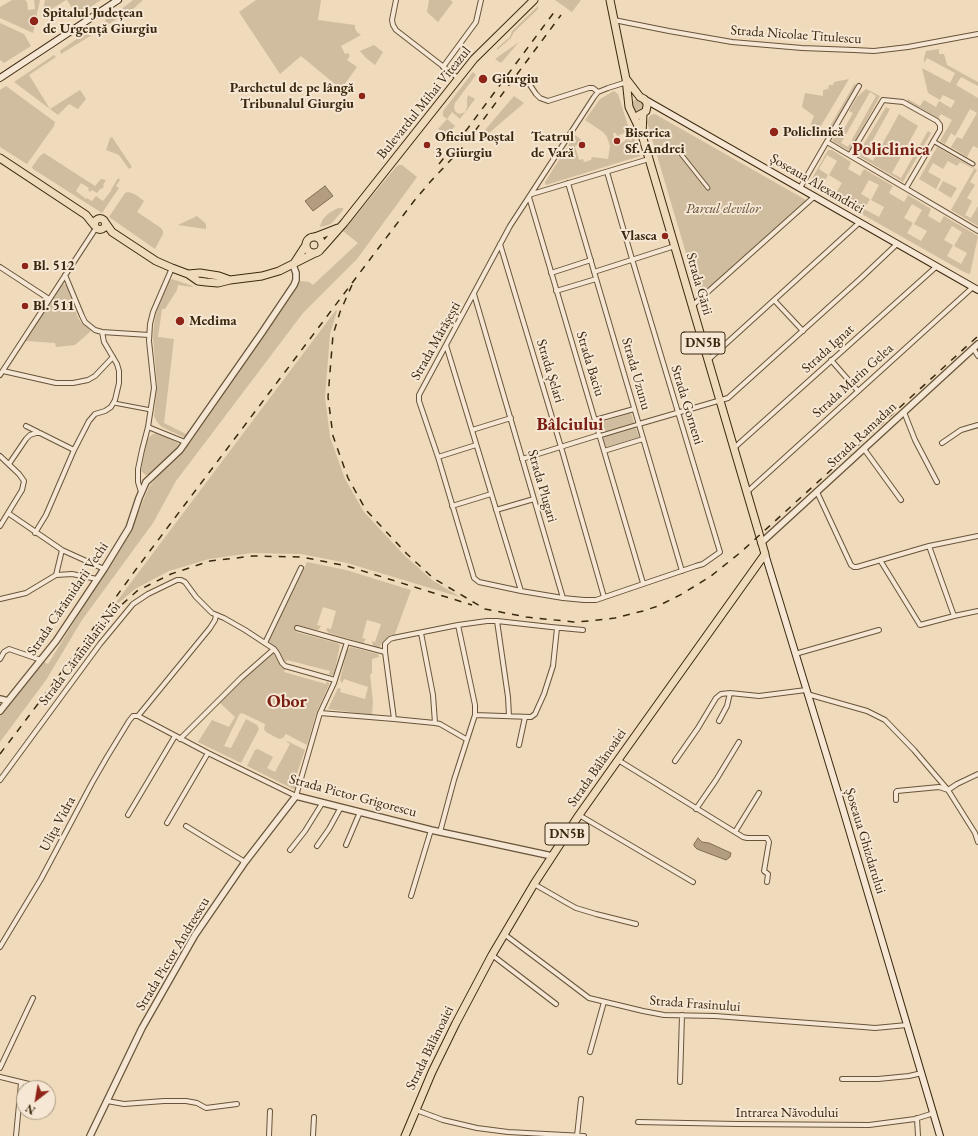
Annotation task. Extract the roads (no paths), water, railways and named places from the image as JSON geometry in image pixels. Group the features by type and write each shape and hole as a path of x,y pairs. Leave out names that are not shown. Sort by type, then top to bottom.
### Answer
{"main road":[{"path":"0,78 118,0"},
{"name":"Bulevardul Mihai Viteazul","path":"322,248 340,228 480,52 534,0"},
{"name":"DN5B","path":"610,0 626,80 630,109 641,132"},
{"name":"DN5B","path":"626,80 647,105 644,112"},
{"path":"629,104 635,97 642,98"},
{"name":"Șoseaua Alexandriei","path":"642,98 976,288"},
{"path":"631,112 637,115 651,109 661,109"},
{"name":"Strada Gării","path":"644,112 641,132 765,554"},
{"path":"0,158 86,215 102,220 112,232 156,261 188,274 200,273 219,276 230,280 262,276 279,271 320,251 322,248 321,241 318,238 315,238"},
{"path":"86,215 97,228 112,232"},
{"path":"97,228 95,220 102,220"},
{"path":"97,228 104,227 102,220"},
{"path":"292,265 310,238 315,238 340,228"},
{"path":"306,245 309,251 315,253"},
{"name":"Șoseaua Ghizdarului","path":"765,554 908,1025 940,1136"},
{"name":"Strada Bălănoaiei","path":"404,1136 449,1037 492,955 534,884 579,815 765,554"}],"street":[{"path":"396,0 393,15 393,25 396,30 458,78"},
{"path":"443,67 476,22 481,0"},
{"name":"Strada Nicolae Titulescu","path":"614,20 732,42 802,48 854,50 908,47 978,34"},
{"path":"530,85 540,98 548,101 589,88 593,88 598,92 626,80"},
{"path":"800,188 859,86"},
{"name":"Strada Mărășești","path":"521,591 482,583 474,578 419,398 420,393 510,226 598,92"},
{"path":"850,155 884,100 904,102 939,122 940,128 906,188"},
{"path":"933,141 973,164"},
{"path":"827,142 978,230"},
{"path":"681,154 708,188"},
{"path":"530,196 649,159"},
{"name":"Strada Gorneni","path":"607,172 720,552 703,564 682,571"},
{"name":"Strada Uzunu","path":"568,183 682,571"},
{"name":"Strada Baciu","path":"530,196 556,291 643,583"},
{"path":"692,306 815,196"},
{"path":"708,360 860,222"},
{"path":"97,228 1,373 56,384 73,383 88,380 95,376 113,357"},
{"name":"Strada Șelari","path":"500,244 604,597"},
{"path":"522,459 730,396 897,244"},
{"path":"594,272 675,246"},
{"path":"551,273 591,260"},
{"name":"Strada Cărămidarii Vechi","path":"0,711 56,641 104,569 129,528 141,492 146,482 175,455 185,442 294,285 296,273 292,265"},
{"name":"Strada Ignat","path":"734,448 936,266"},
{"path":"0,267 49,299"},
{"name":"Strada Cărămidarii Vechi","path":"141,492 138,482 138,469 148,427 154,384 149,335 150,324 153,312 172,268"},
{"path":"66,275 85,322 95,330 102,332 149,335"},
{"path":"556,291 596,279"},
{"name":"Strada Marin Gelea","path":"747,492 858,391 976,288"},
{"name":"Strada Plugari","path":"474,294 562,598"},
{"path":"774,300 803,331"},
{"path":"35,532 47,512 74,450 90,418 95,414 108,410 114,403 119,383 119,368 104,342 102,332"},
{"path":"446,344 521,591 562,598 596,600 682,571"},
{"path":"976,346 978,356"},
{"name":"Strada Ramadan","path":"761,543 976,346"},
{"path":"831,360 858,391"},
{"path":"114,403 151,410"},
{"path":"595,420 634,409"},
{"path":"904,412 915,440 937,482"},
{"path":"472,430 511,418"},
{"path":"942,443 961,430 978,425"},
{"path":"26,426 74,450"},
{"path":"148,427 185,442"},
{"path":"9,464 28,437 33,434 40,433"},
{"path":"604,451 643,439"},
{"path":"438,457 476,445"},
{"path":"864,449 901,500"},
{"path":"0,456 19,474 24,481 22,490 0,526"},
{"path":"817,492 851,565 854,567 929,546 978,536"},
{"path":"452,506 491,494"},
{"path":"496,510 534,499"},
{"path":"8,513 62,550 104,569"},
{"path":"929,546 954,616"},
{"path":"56,575 62,550"},
{"path":"880,560 920,625 978,611"},
{"path":"265,643 301,568"},
{"path":"0,598 26,593 56,575 72,574 97,579"},
{"name":"Strada Cărămidarii Noi","path":"0,780 100,644 133,604 148,594 177,580 185,582 196,597 212,613 224,618 274,649 285,666 335,680"},
{"name":"Ulița Vidra","path":"0,947 41,879 92,783 129,720 133,716 138,716 210,628 216,615"},
{"path":"497,621 508,698 509,716"},
{"path":"394,719 385,652 385,644 390,639 458,625 497,621 584,630"},
{"path":"440,832 466,739 475,715 475,705 458,625"},
{"path":"297,628 385,652"},
{"path":"475,715 531,717 535,714 544,694 553,666 557,628"},
{"path":"795,654 879,630"},
{"path":"421,633 433,695 435,723"},
{"path":"296,796 320,713 335,680 347,642"},
{"path":"0,660 4,652 8,649 40,660"},
{"path":"180,739 241,678 274,649"},
{"path":"675,761 698,728 716,698 723,693 759,696 807,692 867,711 885,720 914,750 948,790 976,833 978,842"},
{"path":"719,721 727,706 730,694"},
{"path":"0,699 8,701"},
{"path":"320,713 435,723 440,724 466,739"},
{"name":"Strada Pictor Grigorescu","path":"138,716 180,739 296,796 431,830 552,856"},
{"path":"519,745 525,717"},
{"path":"128,815 175,736"},
{"path":"696,809 739,742"},
{"path":"167,823 208,753"},
{"path":"618,760 735,832 747,838 768,839 764,870 768,874 767,882"},
{"path":"948,790 978,774"},
{"path":"896,800 897,791 939,787 948,790"},
{"path":"735,832 758,793"},
{"name":"Strada Pictor Andreescu","path":"90,1136 139,1034 195,935 245,862 296,796"},
{"path":"290,850 305,831 323,802"},
{"path":"317,846 329,829 341,807"},
{"path":"346,846 360,812"},
{"path":"579,815 692,882"},
{"path":"186,826 245,862"},
{"path":"411,896 431,830"},
{"path":"534,884 576,908 636,924"},
{"name":"Strada Frasinului","path":"504,934 587,997 659,1015 776,1020 869,1027 908,1025"},
{"path":"492,955 556,1004"},
{"path":"0,1068 33,998"},
{"path":"590,1052 604,1002"},
{"path":"680,1082 682,1015"},
{"path":"842,1079 878,1079 922,1074"},
{"path":"0,1077 16,1082"},
{"path":"577,1136 581,1099"},
{"path":"107,1101 132,1104 164,1101 186,1101 197,1103 206,1108 237,1104"},
{"path":"415,1110 442,1120 477,1128 508,1132 584,1136"},
{"path":"269,1136 270,1111"},
{"name":"Intrarea Năvodului","path":"638,1122 868,1125 917,1118 934,1113"},
{"path":"313,1136 314,1117"},
{"path":"917,1118 918,1136"},
{"path":"16,1136 18,1120"}],"railway":[{"path":"439,164 468,128 555,11"},
{"path":"0,754 137,568 414,201 463,147 561,15"},
{"path":"352,285 340,312 333,335 328,397 333,436 348,478 366,510 407,554 433,578 485,609 526,617 574,622 615,618 658,606 682,594 711,576 741,552 978,336"},
{"path":"86,647 118,608 137,591 171,574 210,561 253,556 302,557 347,566 472,605"}],"place":[{"name":"Spitalul Județean de Urgență Giurgiu","path":"34,21"},
{"name":"Giurgiu","path":"483,79"},
{"name":"Parchetul de pe lângă Tribunalul Giurgiu","path":"362,96"},
{"name":"Policlinică","path":"774,132"},
{"name":"Biserica Sf. Andrei","path":"617,141"},
{"name":"Oficiul Poștal 3 Giurgiu","path":"427,145"},
{"name":"Teatrul de Vară","path":"582,145"},
{"name":"Vlasca","path":"665,236"},
{"name":"Bl. 512","path":"25,266"},
{"name":"Bl. 511","path":"25,306"},
{"name":"Medima","path":"180,321"}],"district":[{"name":"Policlinica","path":"891,150"},
{"name":"Bâlciului","path":"570,425"},
{"name":"Obor","path":"287,702"}],"park label":[{"name":"Parcul elevilor","path":"723,209"}]}
